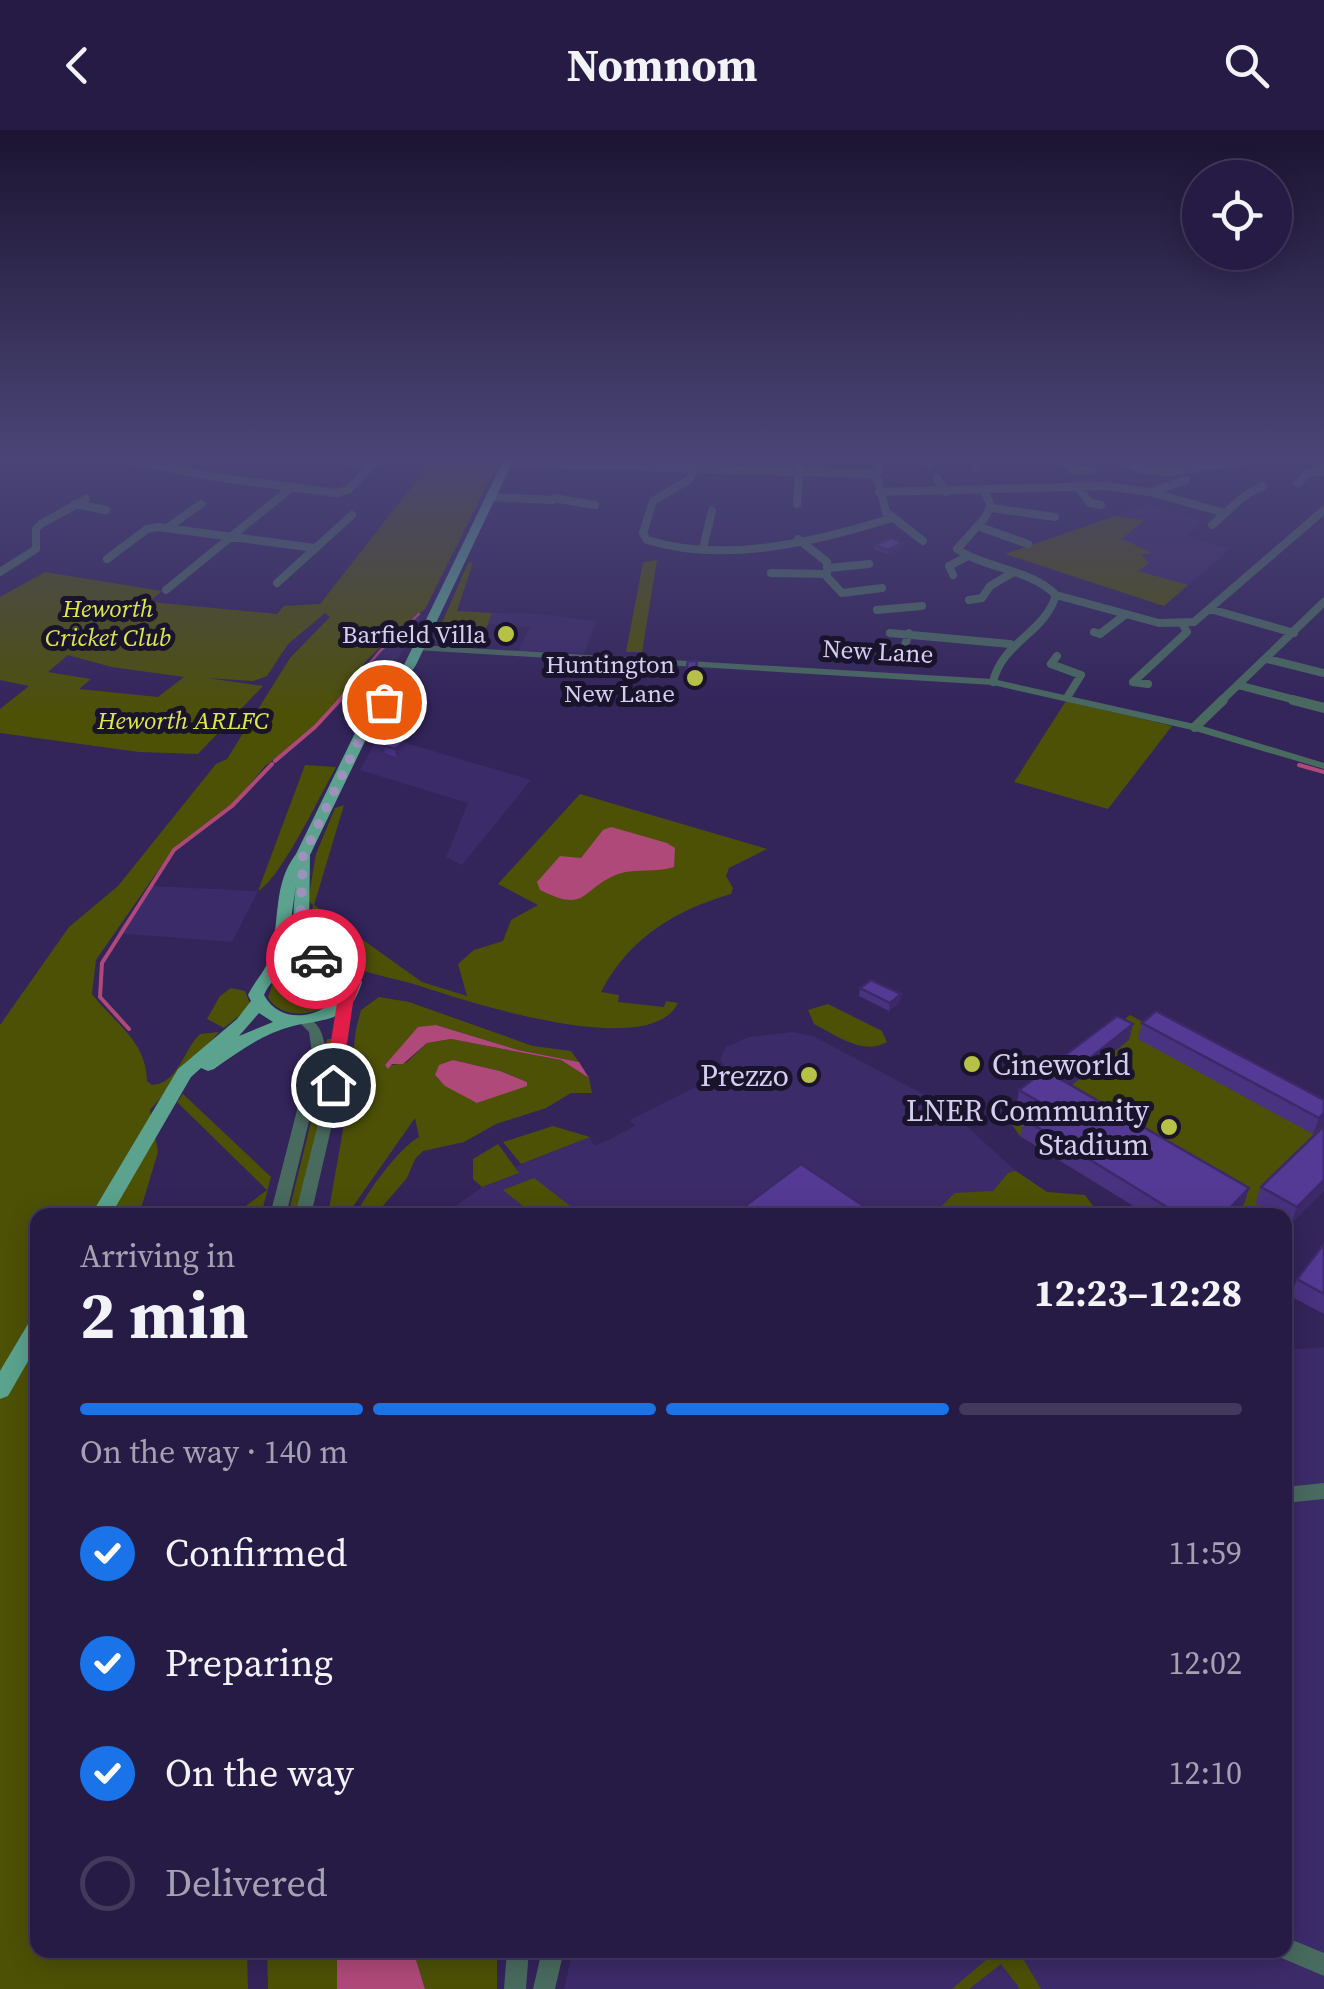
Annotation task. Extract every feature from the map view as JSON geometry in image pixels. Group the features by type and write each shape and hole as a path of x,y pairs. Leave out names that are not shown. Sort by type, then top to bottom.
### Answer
{"main road":[{"path":"273,972 286,931 290,871 303,856 362,734 418,648 468,544"},
{"path":"303,856 300,933 307,951 319,961"},
{"path":"176,1090 244,1040 327,1014 345,1003 353,991 350,974 333,963 319,961 288,964 273,972 257,990 258,1003 271,1015 298,1020"},
{"path":"105,1208 184,1073 242,1023 258,1003"},
{"path":"0,1390 30,1338"}],"street":[{"path":"0,572 36,549 36,544"},
{"path":"107,558 127,544"},
{"path":"166,590 223,544"},
{"path":"283,544 315,548"},
{"path":"277,584 320,544"},
{"path":"660,544 749,549 778,544"},
{"path":"704,548 705,544"},
{"path":"803,544 824,559 828,580 846,594 883,590 881,581 890,578"},
{"path":"959,544 956,546 968,556 1045,584 1056,595 1077,596 1126,614 1183,625 1198,620 1284,544"},
{"path":"953,574 949,566 968,556"},
{"path":"771,573 784,570 794,578 869,564"},
{"path":"977,601 990,586 1012,574"},
{"path":"993,682 994,668 1010,644 1041,626 1056,595"},
{"path":"1194,727 1324,603"},
{"path":"892,623 922,606"},
{"path":"1210,609 1294,633"},
{"path":"1097,634 1126,614"},
{"path":"892,623 1010,644"},
{"path":"892,623 909,642 904,656"},
{"path":"1133,682 1187,632 1183,625"},
{"name":"New Lane","path":"418,648 993,682 1194,727 1324,766"},
{"path":"1057,656 1051,664 1081,675 1068,696"},
{"path":"1267,659 1324,674"},
{"path":"1120,680 1148,684"},
{"path":"1238,685 1324,708"},
{"path":"305,1208 327,1116 345,1003"},
{"path":"280,1208 307,1110 318,1052 316,1031 298,1020"},
{"path":"1292,1494 1324,1490"},
{"path":"1292,1951 1324,1964"},
{"path":"515,1989 517,1958"},
{"path":"544,1989 551,1958"}],"shaded area":[{"path":"1035,544 1214,544 1231,548 1164,606 1005,554"},
{"path":"492,613 596,621 584,653 518,651 530,627 488,624"},
{"path":"422,615 390,674 374,673 356,688 351,687 368,662"},
{"path":"379,735 531,780 462,865 446,857 468,803 360,770"},
{"path":"611,827 675,848 674,867 618,874 576,899 567,900 540,890 537,882 560,856 581,858 603,830"},
{"path":"150,886 258,891 232,942 117,933"},
{"path":"436,1025 518,1050 579,1062 589,1078 561,1060 451,1039 427,1043 403,1064 392,1064 388,1069 385,1065 418,1027"},
{"path":"792,1032 813,1036 942,1104 1016,1171 1047,1192 1027,1208 453,1208 482,1187 518,1174 515,1167 590,1137 594,1146 635,1126 630,1120 727,1071 720,1059 726,1047 749,1037"},
{"path":"453,1060 500,1071 527,1082 527,1086 477,1103 445,1086 435,1075 439,1065"},
{"path":"1324,1347 1324,1989 564,1989 571,1958 1292,1958 1292,1349"},
{"path":"337,1958 415,1958 425,1989 337,1989"}],"green space":[{"path":"367,544 458,544 425,609 401,626 366,661 321,724 265,766 238,799 209,825 173,849 96,960 92,994 135,1043 147,1081 152,1085 175,1072 200,1034 219,1032 150,1110 158,1152 141,1208 30,1208 30,1958 247,1958 248,1989 0,1989 0,1025 69,927 118,886 216,764 227,759 290,658 330,617 325,613 288,644 267,676 253,681 207,678 263,686 198,754 139,752 0,733 0,709 29,686 0,680 0,597 45,572 162,591 150,601 161,603 277,614 284,606 320,604","holes":["68,655 112,667 184,677 158,697 79,689 91,679 48,672"]},
{"path":"1035,544 1132,544 1153,553 1141,554 1149,563 1138,571 1188,585 1164,606 1005,554"},
{"path":"657,560 642,652 626,652 643,562"},
{"path":"473,562 457,611 492,613 479,648 440,645 435,639 468,563"},
{"path":"1066,701 1172,726 1108,809 1014,782"},
{"path":"305,765 336,767 288,854 258,891"},
{"path":"580,794 767,849 729,868 726,876 733,888 731,894 691,909 655,929 612,973 601,992 619,995 618,1002 664,1007 666,1001 678,1003 661,1020 632,1027 596,1028 514,1014 344,964 308,937 313,905 308,901 316,854 335,808 344,805 314,905 422,982 467,996 458,964 474,950 503,941 511,920 538,905 498,884"},
{"path":"304,969 334,976 340,985 336,996 329,1004 308,1013 275,1006 268,997 273,983"},
{"path":"231,988 245,991 251,1006 224,1028 207,1019 220,996"},
{"path":"379,997 409,1002 533,1046 571,1051 579,1062 518,1050 436,1025 391,1065 406,1063 427,1043 451,1039 561,1060 589,1078 592,1093 571,1093 546,1108 496,1124 464,1142 423,1151 407,1178 381,1208 360,1208 384,1172 419,1137 415,1118 352,1208 329,1208 361,1010","holes":["453,1060 527,1082 478,1103 435,1075"]},
{"path":"828,1004 882,1031 887,1042 869,1047 859,1045 814,1024 808,1010"},
{"name":"LNER Community Stadium","path":"1130,1015 1324,1119 1324,1190 1292,1223 1292,1208 1138,1208 1020,1136 1005,1115"},
{"path":"327,1039 335,1039 320,1127 299,1208 290,1208 323,1073"},
{"path":"183,1094 271,1177 263,1208 243,1208 267,1190 177,1102"},
{"path":"553,1126 590,1137 521,1164 503,1142"},
{"path":"498,1144 519,1173 482,1187 473,1179 473,1159"},
{"path":"1016,1171 1047,1192 1085,1195 1095,1208 939,1208 955,1193 993,1191 1008,1173"},
{"path":"534,1178 573,1208 525,1208 503,1190"},
{"path":"267,1958 337,1958 337,1989 268,1989"},
{"path":"415,1958 497,1958 497,1989 425,1989"},
{"path":"988,1958 1023,1958 1041,1989 1020,1989 1001,1964 969,1989 952,1989"}],"building":[{"path":"878,544 901,544 887,550 875,545"},
{"path":"501,626 513,627 511,635 498,635"},
{"path":"688,661 697,661 696,671 686,671"},
{"path":"392,740 403,743 395,749 384,746"},
{"path":"871,980 901,994 890,1003 860,988"},
{"path":"1156,1011 1324,1100 1324,1113 1319,1118 1142,1023"},
{"path":"1117,1016 1133,1024 1062,1080 1249,1188 1230,1208 1169,1208 1024,1119 1043,1104 1019,1090"},
{"path":"1324,1126 1324,1180 1297,1207 1261,1187"},
{"path":"801,1164 867,1208 742,1208"},
{"path":"1324,1244 1324,1294 1297,1279"}],"waterway":[{"path":"337,702 380,651 419,614"},
{"path":"275,761 340,700"},
{"path":"129,1029 100,997 102,963 174,850 232,806 272,764"},
{"path":"1299,765 1324,772"}],"way so far":[{"path":"316,959 307,951 300,933 303,856 362,734 384,702"}],"place":[{"name":"Barfield Villa","path":"506,634"},
{"name":"Huntington New Lane","path":"695,678"},
{"name":"Cineworld","path":"972,1064"},
{"name":"Prezzo","path":"809,1075"},
{"name":"LNER Community Stadium","path":"1169,1127"}],"route":[{"path":"316,959 343,968 354,982 345,1003 333,1085"}],"park label":[{"name":"Heworth Cricket Club","path":"108,622"},
{"name":"Heworth ARLFC","path":"183,720"}]}
